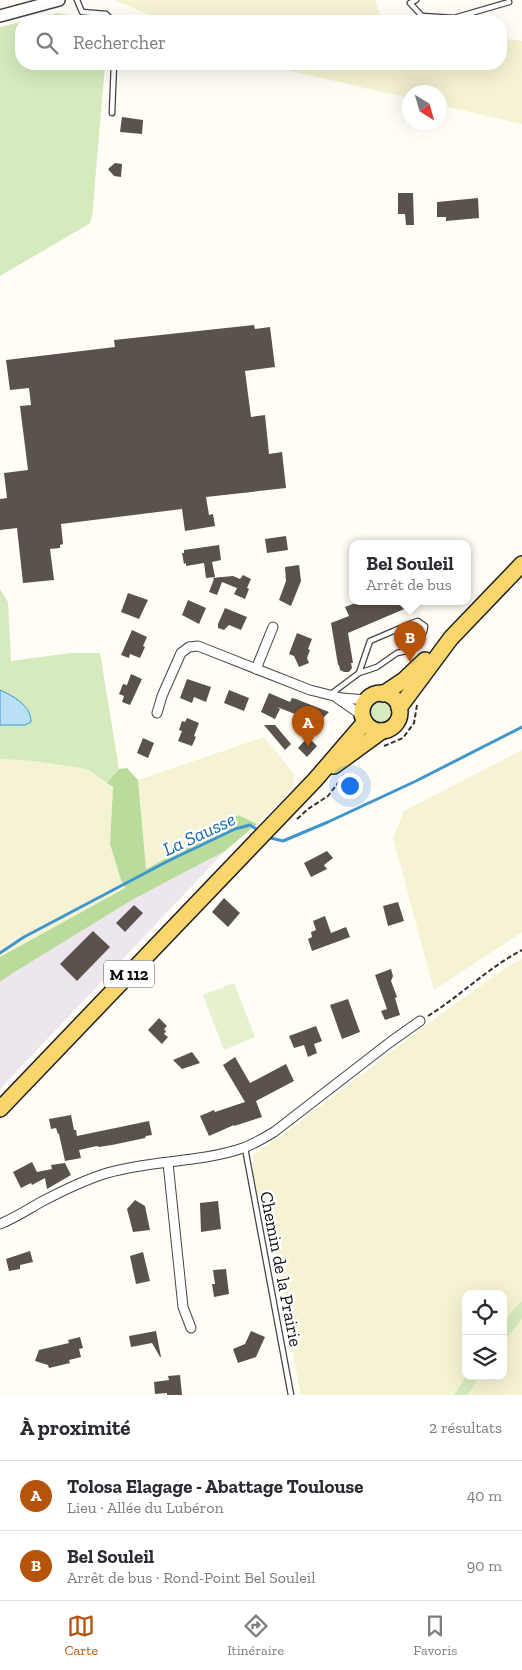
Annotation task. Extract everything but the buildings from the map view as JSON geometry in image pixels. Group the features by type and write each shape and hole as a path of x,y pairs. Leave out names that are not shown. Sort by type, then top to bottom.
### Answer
{"main road":[{"path":"383,694 404,680 451,638 522,564"},
{"path":"399,708 451,638"},
{"path":"377,694 383,694 393,698 399,708 399,717 395,725 382,731 372,729 364,719 362,710 367,700 377,694"},
{"name":"M 112","path":"0,1110 315,780 364,719"},
{"name":"M 112","path":"315,780 382,731"}],"street":[{"path":"0,16 52,1"},
{"path":"256,669 273,627"},
{"path":"156,713 182,653 189,647 198,646 310,690 342,698 367,700"},
{"path":"330,694 340,699 364,719"},
{"path":"0,1224 68,1188 92,1178 123,1169 168,1163 245,1148 274,1132 388,1043 420,1021"},
{"path":"168,1163 182,1307 191,1328"}],"lane":[{"path":"77,0 82,12 107,15"},
{"path":"416,0 410,3 421,15"},
{"path":"464,15 509,2"},
{"path":"112,113 114,70"},
{"path":"330,694 359,673 377,667 397,653 411,650 423,635 424,626 418,621 370,641 359,673"},
{"name":"Chemin de la Prairie","path":"245,1148 291,1395"}],"path":[{"path":"291,823 328,796"},
{"path":"420,1021 483,975 522,950"}],"shaded area":[{"path":"114,0 375,0 380,15 149,15"},
{"path":"507,39 522,41 522,124 447,107 447,85 402,85 402,96 287,70 507,70"},
{"path":"264,737 295,775 292,789 257,824 238,815 189,846 146,869 138,780"},
{"path":"522,750 522,932 434,990 393,838 404,811"},
{"path":"0,759 34,761 87,769 113,786 110,844 125,888 0,957"},
{"path":"225,851 0,1089 0,982 132,900"},
{"path":"522,959 522,1301 507,1318 507,1290 462,1290 463,1380 454,1395 301,1395 280,1290 253,1174 253,1155 504,969"},
{"path":"522,1319 522,1395 468,1395 477,1380 507,1380 507,1338"}],"green space":[{"path":"57,13 71,15 49,15"},
{"path":"15,23 15,70 104,70 92,218 89,224 0,276 0,27"},
{"path":"0,589 8,602 11,661 70,653 100,653 119,769 107,783 87,769 34,761 0,759 0,725 25,725 27,707 0,690"},
{"path":"382,702 390,705 393,713 390,721 382,724 374,721 371,713 374,705"},
{"path":"127,768 138,780 146,869 189,846 238,815 257,824 225,851 132,900 0,982 0,957 125,888 110,844 113,787 107,783 119,769"},
{"path":"234,983 255,1037 224,1050 203,995"},
{"path":"522,1301 522,1319 507,1338 507,1318"},
{"path":"463,1380 477,1380 468,1395 454,1395"}],"water":[{"path":"0,690 16,698 25,706 31,722 25,725 0,725"}],"waterway":[{"name":"La Sausse","path":"267,836 283,841 328,822 416,781 522,727"},
{"name":"La Sausse","path":"0,953 24,937 168,861 235,829 250,825 259,831"}],"place":[{"name":"Bel Souleil","path":"410,662"},
{"name":"Tolosa Elagage - Abattage Toulouse","path":"308,747"}]}
